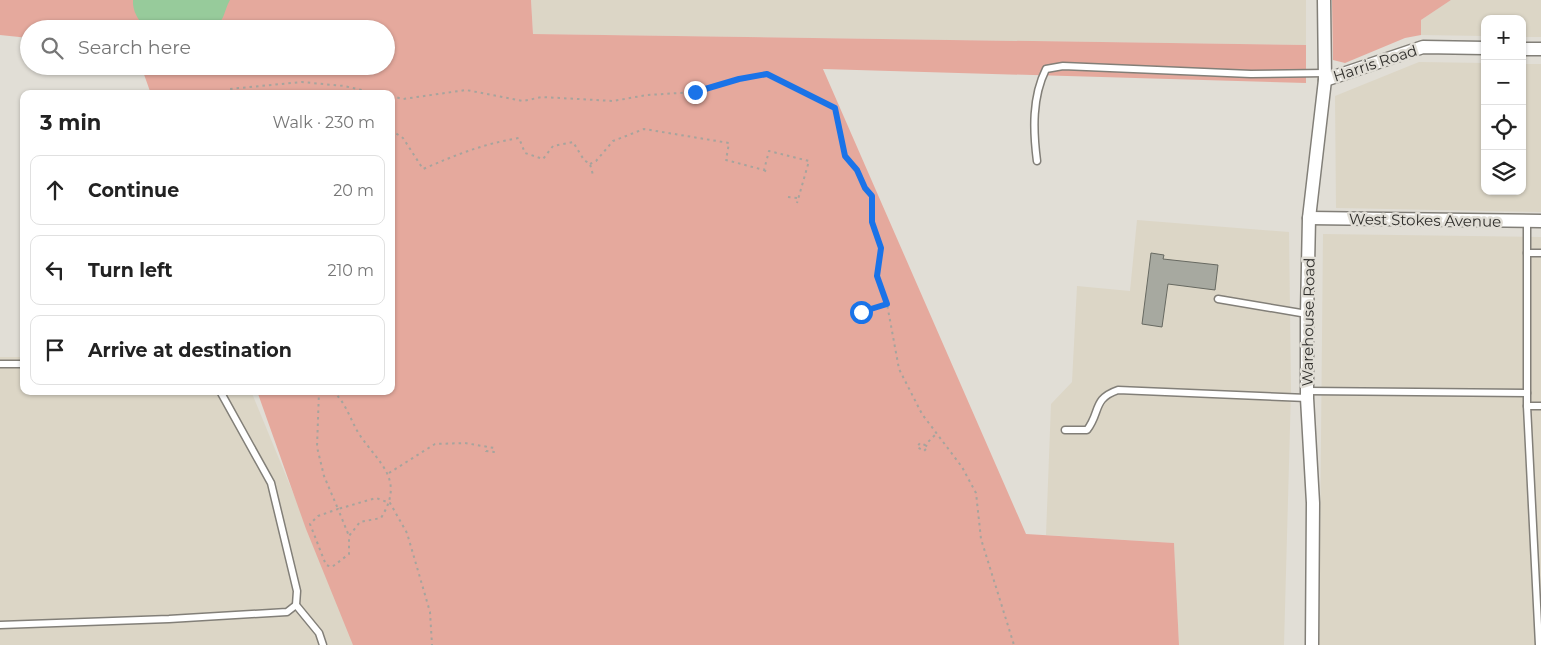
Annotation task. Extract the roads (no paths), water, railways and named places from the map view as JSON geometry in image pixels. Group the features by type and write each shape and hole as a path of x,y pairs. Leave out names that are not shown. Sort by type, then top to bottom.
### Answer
{"street":[{"name":"Warehouse Road","path":"1312,645 1313,503 1307,395 1307,314 1309,218 1325,76 1324,0"},
{"name":"Harris Road","path":"1325,76 1423,47 1481,48"},
{"path":"1526,49 1541,49"},
{"name":"West Stokes Avenue","path":"1309,218 1541,221"}],"lane":[{"path":"1037,160 1033,131 1039,82 1046,68 1063,66 1325,76"},
{"path":"1527,221 1526,406 1539,645"},
{"path":"1527,254 1541,253"},
{"path":"1218,299 1307,314"},
{"path":"0,364 20,364"},
{"path":"1065,430 1086,430 1094,420 1098,404 1105,394 1118,390 1307,395 1527,394"},
{"path":"222,395 271,483 297,591 296,605 318,633 323,645"},
{"path":"1526,406 1541,406"},
{"path":"0,624 169,619 288,612 296,605"}]}
